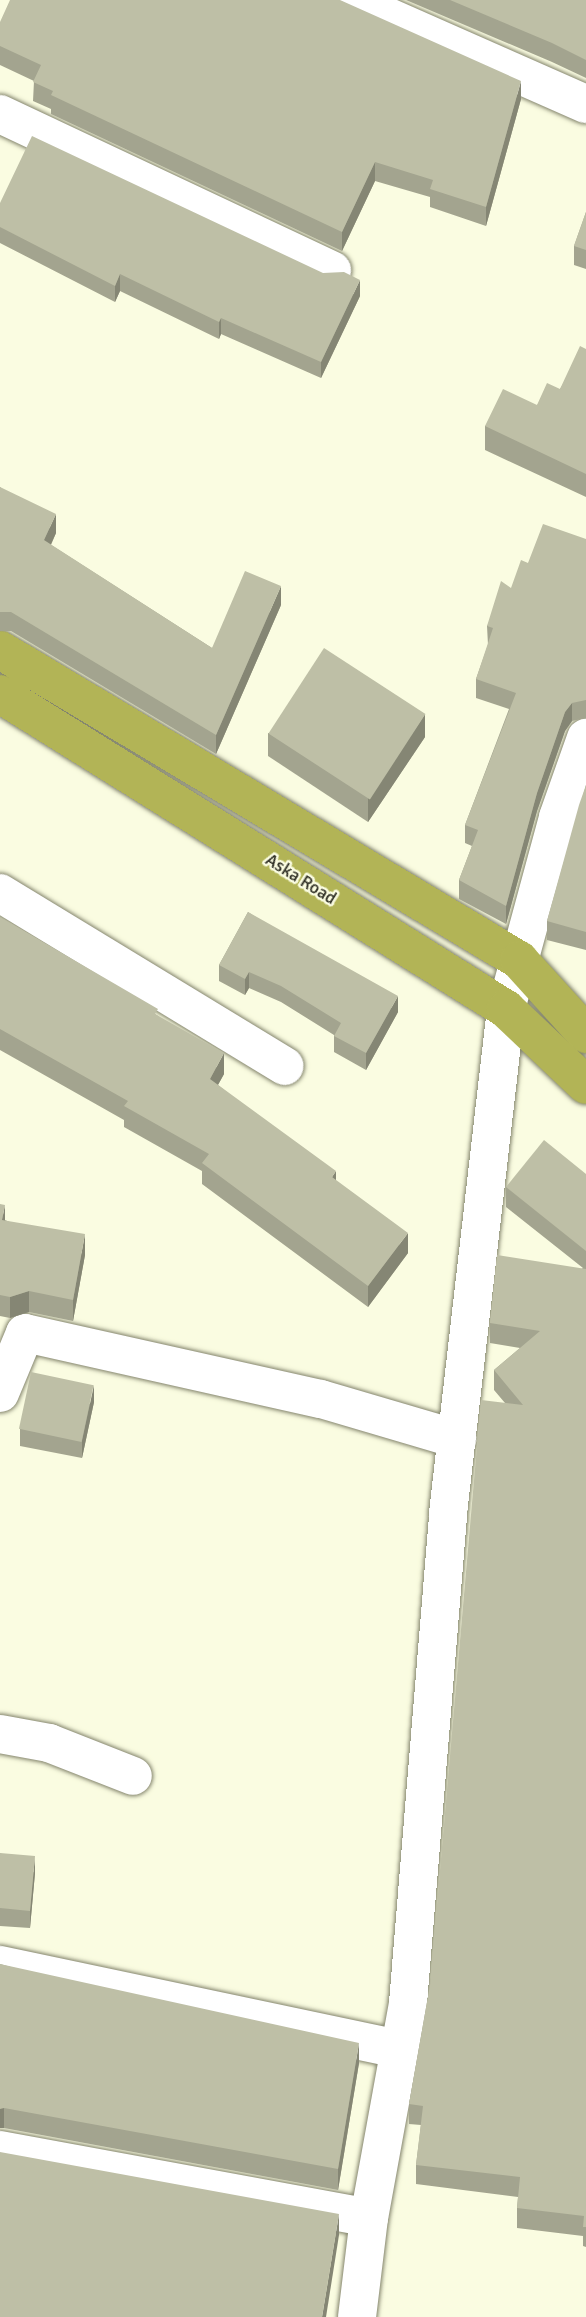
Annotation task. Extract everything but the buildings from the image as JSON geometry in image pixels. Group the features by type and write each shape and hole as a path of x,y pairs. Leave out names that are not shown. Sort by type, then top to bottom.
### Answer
{"highway":[{"path":"0,650 519,960 586,1034"},
{"name":"Aska Road","path":"0,694 506,1009 586,1084"}],"street":[{"path":"350,0 586,104"},
{"path":"0,114 332,270"},
{"path":"357,2317 369,2218 408,2003 457,1439 506,1009 558,817 586,738"},
{"path":"0,893 284,1066"},
{"path":"0,1393 13,1330 321,1399 457,1439"},
{"path":"0,1734 49,1743 133,1776"},
{"path":"0,1965 398,2049"},
{"path":"0,2150 369,2218"}]}
